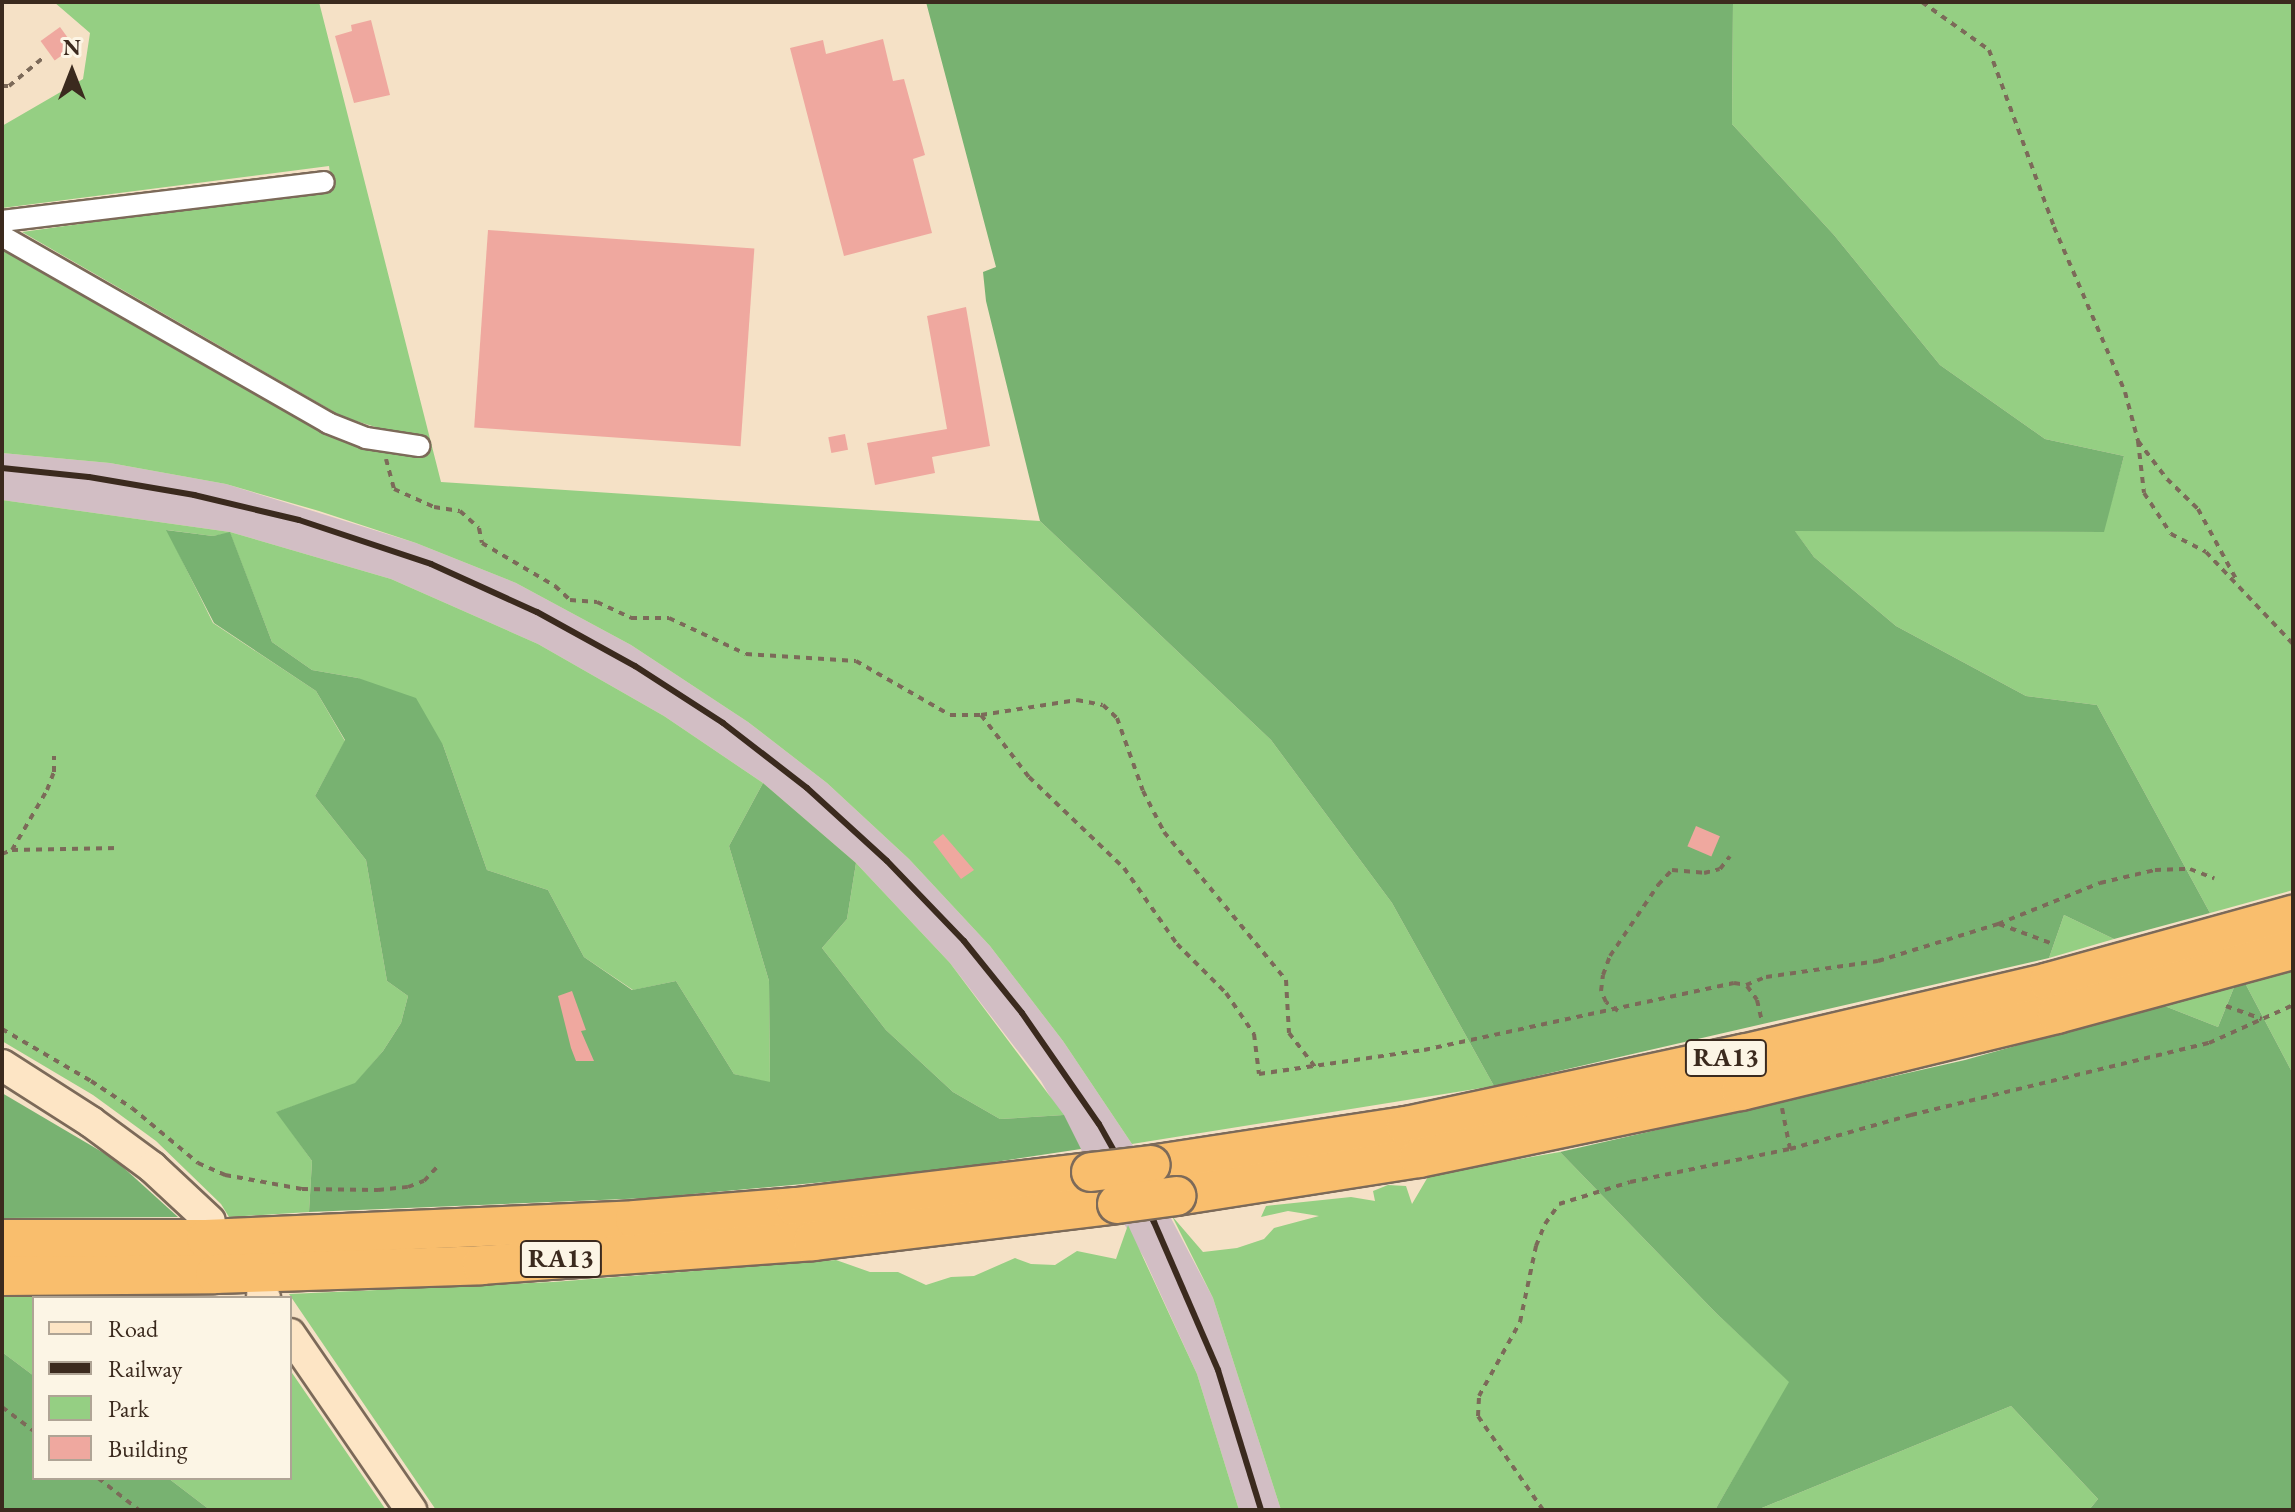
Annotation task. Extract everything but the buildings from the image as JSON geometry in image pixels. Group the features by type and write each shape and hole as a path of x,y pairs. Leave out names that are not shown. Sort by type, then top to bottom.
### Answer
{"highway":[{"name":"RA13","path":"2,1239 206,1239 619,1221 796,1207 1151,1165 1406,1126 1743,1054 2049,982 2293,915"},
{"name":"RA13","path":"2,1276 215,1274 482,1265 813,1241 1176,1196 1419,1158 1741,1091 2057,1014 2293,950"}],"main road":[{"path":"2,1065 91,1122 152,1167 210,1221"},
{"path":"292,1337 411,1510"}],"street":[{"path":"2,221 324,182"},
{"path":"2,236 298,407 344,430 381,442 419,446"}],"path":[{"path":"1922,2 1989,50 2054,227 2125,392 2138,441 2144,493 2171,534 2206,552 2293,644"},
{"path":"2,86 9,86 44,57"},
{"path":"2138,441 2167,479 2198,509 2239,585"},
{"path":"381,442 394,489 434,507 460,511 479,528 482,543 555,586 570,600 597,602 631,618 669,618 746,654 856,661 950,715 981,715 1077,700 1103,705 1117,718 1143,791 1164,832 1191,870 1286,980 1289,1033 1316,1068"},
{"path":"981,715 1029,777 1124,868 1177,944 1226,993 1254,1034 1259,1074 1316,1068 1618,1011 1734,983 1746,985 1766,977 1878,961 1998,924 2100,883 2155,870 2190,869 2214,878"},
{"path":"12,850 47,790 54,772 54,756"},
{"path":"2,854 12,850 118,848"},
{"path":"1618,1011 1606,1002 1601,991 1603,975 1610,956 1658,885 1672,870 1704,873 1720,869 1730,856"},
{"path":"1998,924 2053,944"},
{"path":"1746,985 1757,1000 1763,1023"},
{"path":"1543,1510 1478,1416 1479,1396 1520,1322 1536,1246 1545,1224 1559,1204 1582,1195 1790,1149 1924,1112 2209,1043 2293,1005"},
{"path":"2226,1006 2262,1019"},
{"path":"2,1029 91,1081 132,1108 198,1163 225,1175 302,1189 378,1190 408,1187 424,1181 438,1166"},
{"path":"1781,1104 1790,1149"},
{"path":"2,1407 32,1430"},
{"path":"101,1480 139,1510"}],"shaded area":[{"path":"2,453 110,463 226,484 416,543 516,583 631,645 748,722 827,783 909,859 990,946 1063,1041 1132,1144 1213,1298 1281,1510 1239,1510 1197,1374 1144,1258 1041,1081 950,963 856,863 763,783 664,716 538,644 391,579 230,532 2,500"}],"green space":[{"path":"54,2 319,2 441,482 1040,521 1271,740 1392,903 1494,1086 1132,1144 1063,1041 990,946 909,859 827,783 748,722 631,645 516,583 416,543 319,511 226,484 110,463 2,453 2,250 298,419 347,443 394,453 427,453 422,435 395,433 343,417 22,232 332,189 329,166 2,208 2,126 83,79 90,33"},
{"path":"926,2 1733,2 1732,124 1834,235 1940,365 2045,439 2124,456 2104,532 1795,531 1814,557 1896,626 2026,696 2097,705 2210,913 2114,939 2064,915 2049,958 1494,1086 1392,903 1271,740 1040,521 986,301 983,272 996,267"},
{"path":"1733,2 2293,2 2293,890 2210,913 2097,705 2026,696 1896,626 1814,557 1794,530 2103,532 2124,456 2045,439 1940,365 1834,235 1732,124"},
{"path":"2,500 230,532 391,579 538,644 664,716 763,783 729,846 769,981 770,1083 734,1074 676,981 633,990 584,957 548,890 487,870 443,745 358,678 312,670 272,642 230,533 213,536 167,530 213,623 316,691 345,741 315,796 366,860 387,981 408,996 401,1023 383,1051 355,1084 277,1112 312,1161 309,1212 229,1217 221,1204 156,1141 93,1095 2,1041"},
{"path":"166,530 213,536 230,532 272,642 312,670 358,678 416,698 443,745 487,870 548,890 584,957 632,990 676,981 734,1074 770,1082 769,981 729,846 763,783 856,863 847,919 822,948 886,1030 953,1092 1000,1119 1064,1115 1081,1149 923,1173 649,1198 309,1212 312,1161 276,1112 355,1083 383,1051 401,1023 408,996 387,981 366,860 315,796 345,740 316,691 214,623"},
{"path":"856,863 950,963 1064,1115 1000,1119 953,1092 886,1030 822,948 847,919"},
{"path":"2064,915 2114,939 2049,958"},
{"path":"2293,971 2293,1074 2245,983"},
{"path":"2245,983 2293,1074 2293,1510 2089,1510 2098,1499 2011,1406 1757,1510 1715,1510 1789,1382 1716,1313 1560,1152 1965,1060 2162,1005 2218,1027 2235,985"},
{"path":"2235,985 2218,1027 2162,1005"},
{"path":"2,1093 114,1159 178,1217 2,1218"},
{"path":"1560,1152 1716,1313 1790,1382 1715,1510 1281,1510 1213,1298 1172,1216 1203,1252 1237,1248 1264,1239 1274,1228 1319,1216 1288,1211 1261,1217 1266,1206 1351,1197 1375,1201 1373,1191 1388,1185 1406,1186 1412,1204 1429,1175"},
{"path":"1128,1225 1197,1374 1239,1510 436,1510 289,1294 553,1282 836,1260 870,1272 898,1272 926,1285 951,1277 974,1276 1015,1258 1031,1264 1055,1265 1077,1251 1116,1259"},
{"path":"2,1295 156,1296 32,1296 32,1374 2,1352"},
{"path":"2,1352 32,1374 32,1480 171,1480 210,1510 2,1510"},
{"path":"292,1373 386,1510 210,1510 171,1480 292,1480"},
{"path":"2011,1406 2098,1499 2089,1510 1757,1510"}],"railway":[{"path":"2,468 89,477 194,495 299,520 431,564 537,612 635,666 723,723 807,788 887,861 964,941 1022,1013 1099,1124 1154,1222 1218,1370 1261,1510"}]}
